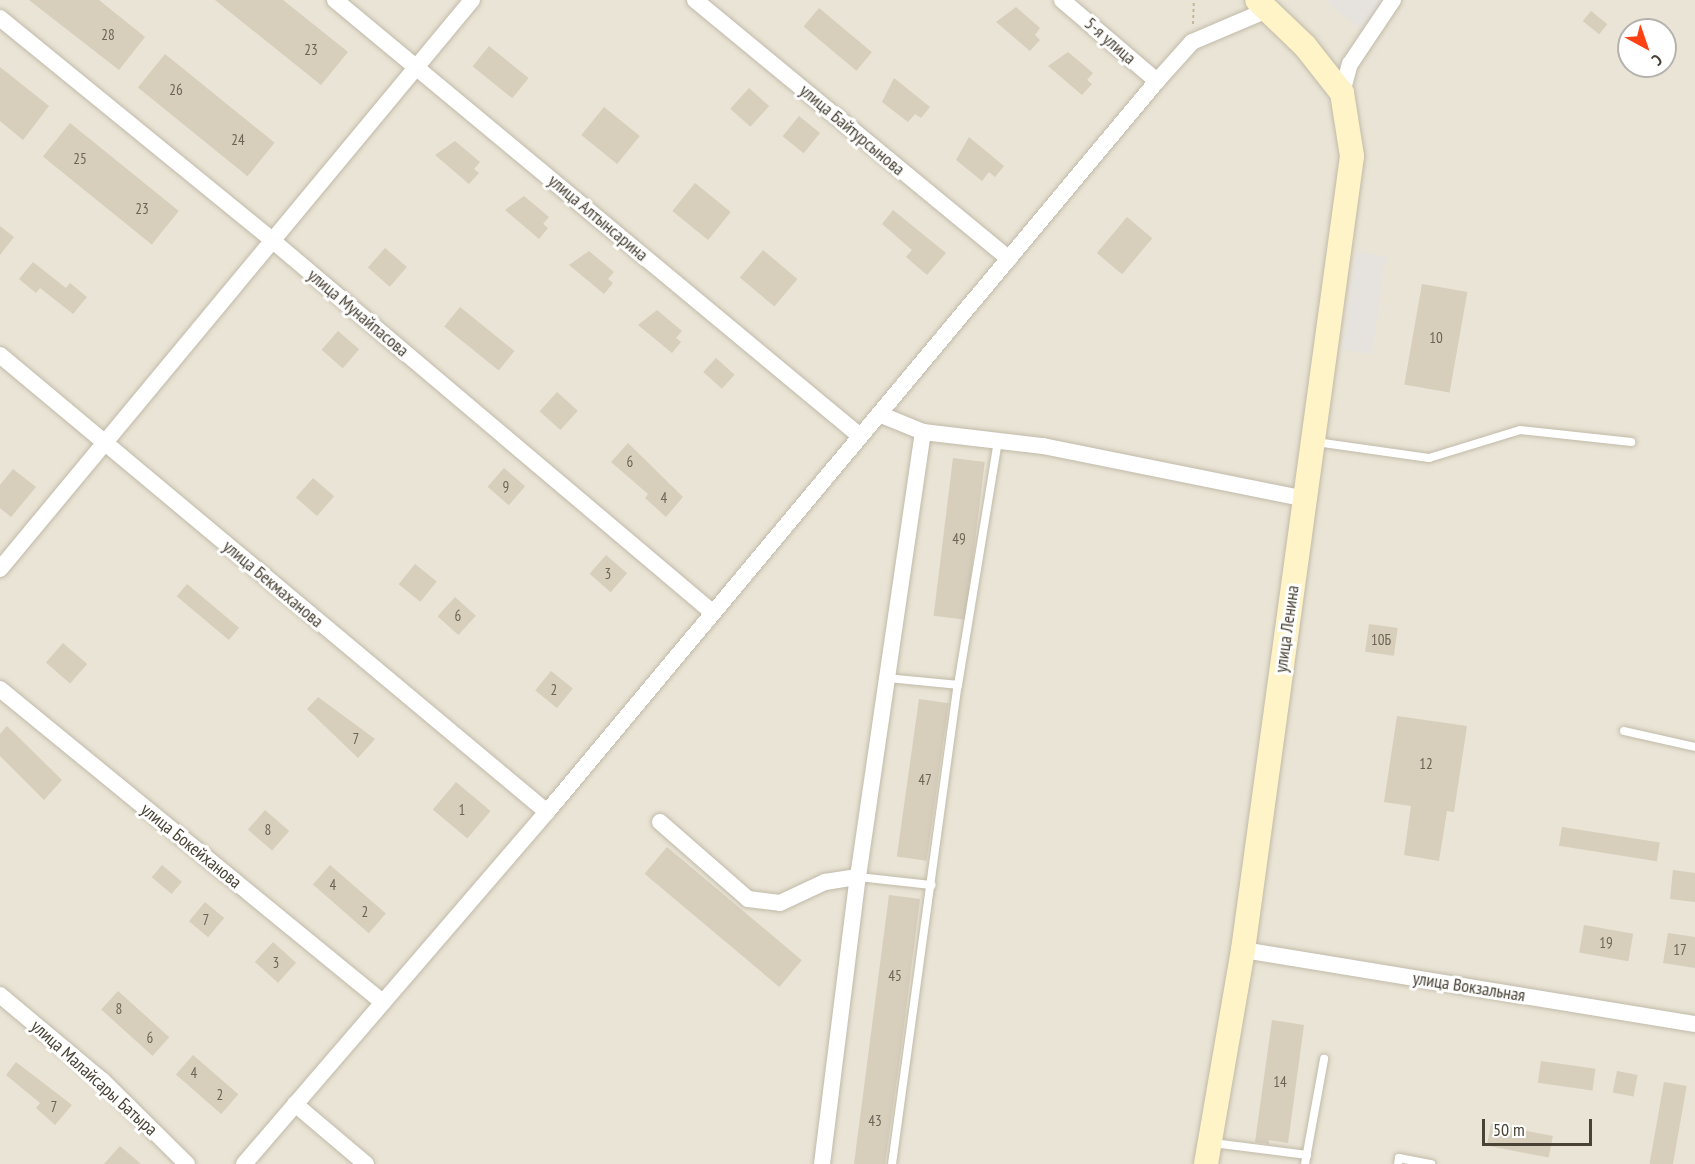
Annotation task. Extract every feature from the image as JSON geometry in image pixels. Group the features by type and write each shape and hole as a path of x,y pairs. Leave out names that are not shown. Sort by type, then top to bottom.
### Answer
{"street":[{"name":"улица Алтынсарина","path":"335,0 860,436"},
{"path":"0,569 472,0"},
{"name":"улица Байтурсынова","path":"695,0 1009,259"},
{"name":"5-я улица","path":"1062,0 1157,81"},
{"path":"1342,93 1350,64 1393,0"},
{"path":"244,1164 547,812 712,612 1192,42 1262,5 1305,46 1342,93"},
{"name":"улица Мунайпасова","path":"0,18 273,241 712,612"},
{"name":"улица Ленина","path":"1208,1154 1243,950 1352,156 1342,93"},
{"name":"улица Бекмаханова","path":"0,355 547,812"},
{"path":"879,414 923,432 998,439 1305,499"},
{"path":"822,1164 858,877 923,432"},
{"name":"улица Бокейханова","path":"0,689 383,1002"},
{"path":"660,822 748,899 780,903 825,882 858,877"},
{"name":"улица Вокзальная","path":"1243,950 1695,1024"},
{"name":"улица Малайсары Батыра","path":"0,995 103,1081 187,1164"},
{"path":"295,1104 366,1164"}],"lane":[{"path":"1313,442 1429,458 1520,430 1631,442"},
{"path":"892,1164 958,685 998,439"},
{"path":"887,678 958,685"},
{"path":"1624,731 1695,747"},
{"path":"858,877 932,885"},
{"path":"1208,1154 1306,1159 1324,1059"},
{"path":"1398,1164 1399,1158 1431,1164"}],"path":[{"path":"1192,42 1194,0"}],"shaded area":[{"path":"0,0 1695,0 1695,1164 0,1164"},
{"path":"1324,0 1384,0 1360,29"},
{"path":"1356,252 1386,256 1372,354 1342,350"}],"building":[{"path":"29,0 99,0 145,37 119,70"},
{"path":"215,0 283,0 348,52 321,85"},
{"path":"1016,7 1040,28 1035,35 1040,40 1030,51 996,22"},
{"path":"819,8 872,52 856,71 804,26"},
{"path":"1591,11 1607,24 1599,34 1583,21"},
{"path":"489,46 529,78 512,98 473,66"},
{"path":"1068,52 1093,73 1087,80 1092,84 1082,95 1048,66"},
{"path":"165,54 275,143 248,176 138,87"},
{"path":"0,67 49,106 23,140 0,121"},
{"path":"894,78 930,107 921,118 915,114 908,122 882,102"},
{"path":"749,88 769,106 750,127 730,109"},
{"path":"604,107 640,136 617,164 581,135"},
{"path":"799,116 820,133 804,153 783,136"},
{"path":"70,123 179,211 152,245 43,156"},
{"path":"969,137 1004,166 995,177 989,172 982,181 956,160"},
{"path":"455,141 480,162 474,169 479,173 469,184 435,155"},
{"path":"695,183 731,212 708,240 672,211"},
{"path":"524,196 549,217 543,224 548,228 539,239 505,210"},
{"path":"893,210 946,253 927,275 906,257 912,250 882,224"},
{"path":"1127,217 1152,238 1122,274 1097,253"},
{"path":"0,226 14,237 0,255"},
{"path":"385,248 407,267 390,287 368,268"},
{"path":"763,250 797,279 774,307 740,278"},
{"path":"589,251 614,272 608,279 613,283 604,294 569,265"},
{"path":"33,262 66,288 70,283 87,297 73,314 40,288 36,293 19,279"},
{"path":"1422,284 1467,292 1450,392 1404,384"},
{"path":"460,307 514,351 499,370 444,326"},
{"path":"657,310 682,331 676,338 681,342 672,353 638,325"},
{"path":"338,331 359,349 343,368 322,350"},
{"path":"716,358 735,375 722,389 703,372"},
{"path":"557,392 578,411 560,430 540,411"},
{"path":"628,443 683,497 666,517 645,498 648,494 611,462"},
{"path":"953,458 985,462 965,620 934,616"},
{"path":"504,468 525,486 509,505 488,487"},
{"path":"13,469 36,487 11,517 0,508 0,485"},
{"path":"313,478 334,496 317,516 296,498"},
{"path":"606,555 627,573 611,592 590,574"},
{"path":"415,564 437,582 420,602 399,584"},
{"path":"187,584 239,628 229,640 177,596"},
{"path":"455,597 476,616 458,635 438,616"},
{"path":"1369,624 1398,628 1394,656 1365,652"},
{"path":"63,643 87,664 70,684 46,663"},
{"path":"551,671 573,689 557,708 535,690"},
{"path":"318,697 375,739 358,758 307,709"},
{"path":"919,699 949,703 927,861 897,856"},
{"path":"1397,716 1467,726 1454,812 1447,811 1439,861 1404,855 1411,806 1384,802"},
{"path":"7,726 62,780 44,800 0,756 0,734"},
{"path":"456,782 490,811 467,839 433,810"},
{"path":"265,810 289,831 272,851 248,830"},
{"path":"1562,827 1660,842 1657,861 1559,846"},
{"path":"667,847 802,960 779,987 645,874"},
{"path":"162,865 182,882 172,894 152,877"},
{"path":"330,865 386,914 369,933 313,885"},
{"path":"1673,870 1695,873 1695,902 1670,899"},
{"path":"889,895 920,899 900,1057 885,1164 854,1164"},
{"path":"205,902 224,918 208,937 189,921"},
{"path":"1584,925 1633,934 1628,961 1579,953"},
{"path":"1668,933 1695,937 1695,968 1663,963"},
{"path":"273,942 296,963 278,983 255,962"},
{"path":"118,991 169,1037 153,1056 101,1010"},
{"path":"1272,1020 1304,1025 1288,1143 1269,1140 1269,1144 1255,1142"},
{"path":"193,1055 238,1094 221,1114 176,1075"},
{"path":"1541,1061 1595,1069 1592,1090 1538,1083"},
{"path":"16,1062 72,1105 55,1125 36,1108 40,1103 6,1075"},
{"path":"1617,1071 1638,1075 1633,1097 1613,1093"},
{"path":"1664,1082 1687,1086 1673,1164 1650,1164"},
{"path":"1491,1124 1553,1136 1549,1158 1487,1146"},
{"path":"120,1146 141,1164 104,1164"}]}
